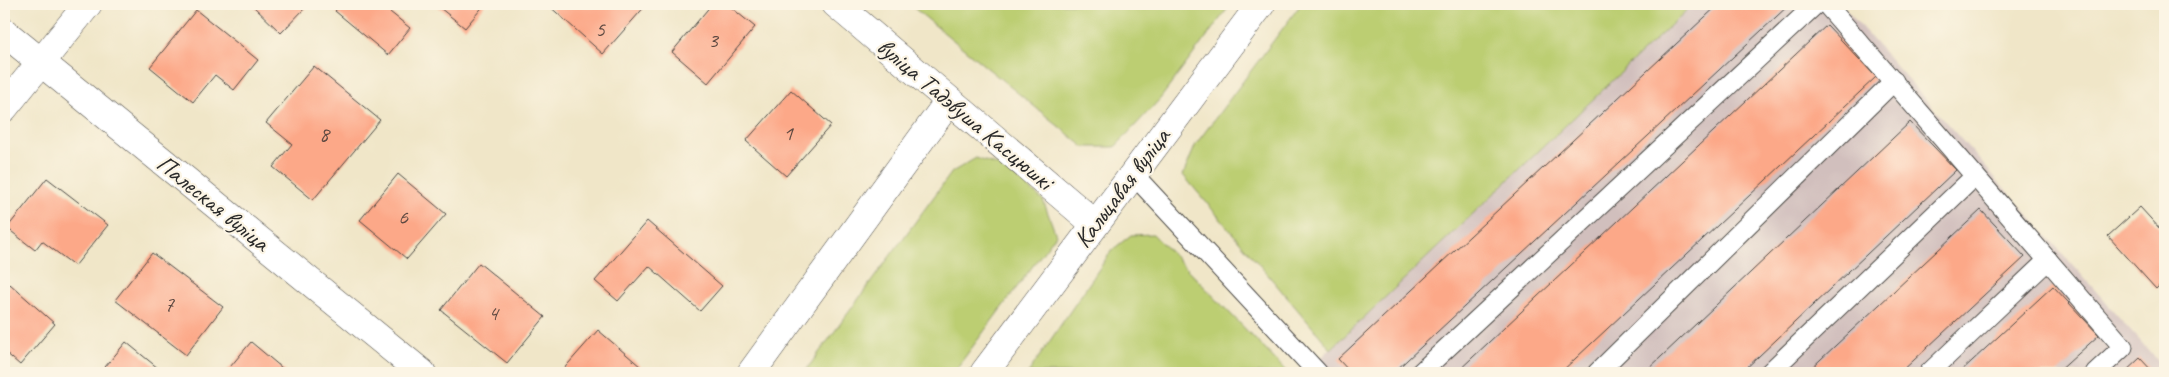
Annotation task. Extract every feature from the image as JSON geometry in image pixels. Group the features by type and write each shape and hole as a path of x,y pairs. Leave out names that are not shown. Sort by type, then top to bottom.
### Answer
{"street":[{"path":"4,108 88,4"},
{"name":"вуліца Тадэвуша Касцюшкі","path":"836,4 1095,224"},
{"name":"Кальцавая вуліца","path":"984,373 1261,4"},
{"name":"Палеская вуліца","path":"4,32 422,373"},
{"path":"751,373 949,101"}],"lane":[{"path":"1420,373 1816,4"},
{"path":"1826,4 2123,347 2095,373"},
{"path":"1597,373 1894,82"},
{"path":"1132,174 1318,373"},
{"path":"1769,373 1975,176"},
{"path":"1929,373 2048,260"}],"shaded area":[{"path":"1693,4 1841,4 2165,369 2165,373 1305,373"}],"green space":[{"path":"909,4 1231,4 1160,99 1115,147 1084,147"},
{"path":"1301,4 1693,4 1331,349 1183,175 1196,144"},
{"path":"976,158 1005,168 1043,200 1056,235 953,373 804,373 952,172"},
{"path":"1153,234 1288,373 1028,373 1112,250 1131,235"}],"building":[{"path":"251,4 302,4 306,7 281,33"},
{"path":"342,4 380,4 410,28 388,55 335,11"},
{"path":"435,4 485,4 465,28"},
{"path":"547,4 647,4 603,54"},
{"path":"712,4 727,4 755,27 708,83 672,52"},
{"path":"1719,4 1790,4 1393,373 1351,373 1338,359"},
{"path":"196,10 258,60 234,90 215,75 193,102 150,67"},
{"path":"1827,25 1876,77 1560,373 1456,373"},
{"path":"314,66 380,120 313,200 273,167 292,144 266,123"},
{"path":"791,90 831,125 786,176 746,141"},
{"path":"1910,122 1956,170 1741,373 1644,373"},
{"path":"398,174 446,214 407,259 360,220"},
{"path":"47,178 108,225 75,266 42,241 35,250 7,228"},
{"path":"2140,207 2161,230 2165,226 2165,280 2156,289 2108,236"},
{"path":"1981,210 2025,257 1900,373 1806,373"},
{"path":"647,221 722,286 700,311 649,266 618,301 595,281"},
{"path":"152,253 223,307 186,355 115,300"},
{"path":"479,263 545,317 507,363 441,310"},
{"path":"10,284 55,324 20,365 4,351 4,291"},
{"path":"2053,286 2099,335 2057,373 1959,373"},
{"path":"598,330 648,373 560,373"},
{"path":"126,342 164,373 113,373 105,367"},
{"path":"251,342 288,373 225,373"},
{"path":"2140,358 2154,373 2124,373"}]}
